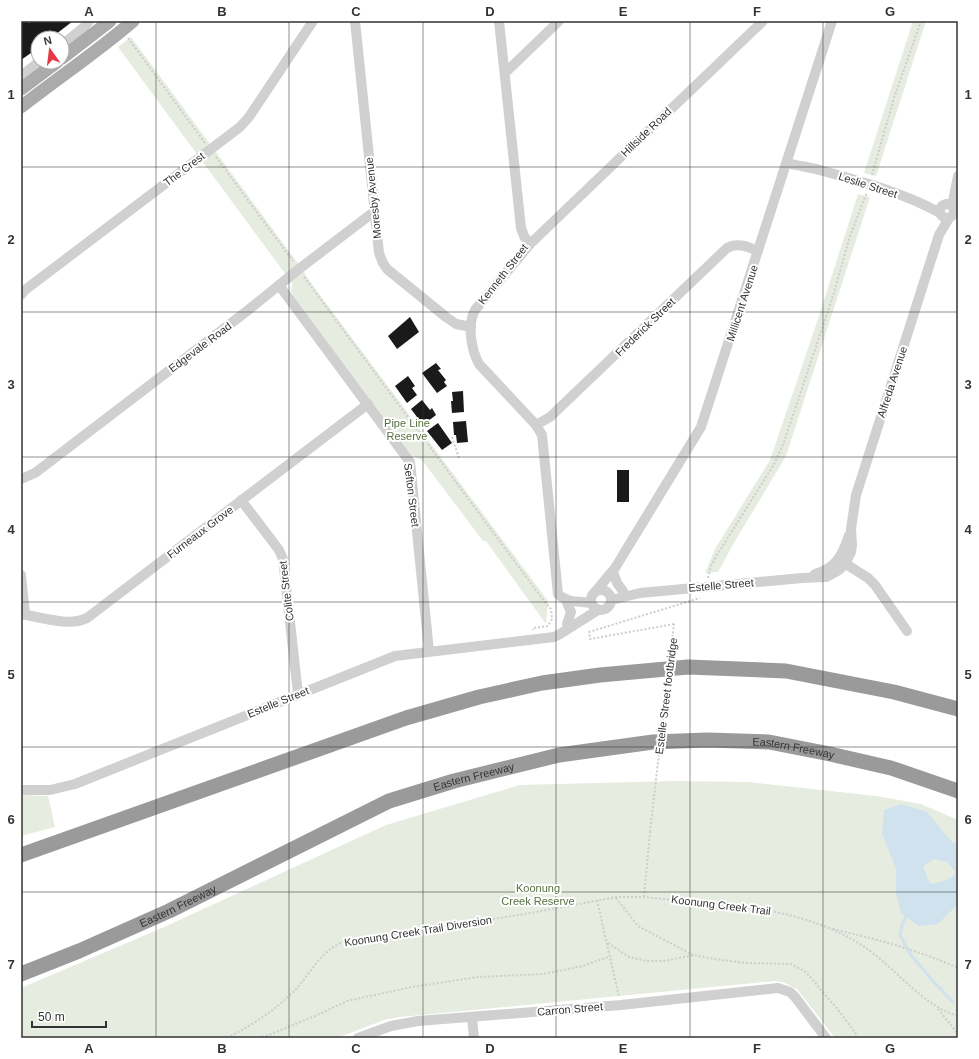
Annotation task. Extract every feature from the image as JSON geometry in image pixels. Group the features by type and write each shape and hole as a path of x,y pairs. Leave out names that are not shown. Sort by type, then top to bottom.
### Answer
{"highway":[{"path":"21,855 406,718 479,697 542,683 600,675 688,667 786,671 894,692 958,709"},
{"name":"Eastern Freeway","path":"21,974 169,912 389,801 454,780 559,754 653,742 707,740 769,742 891,768 958,791"}],"main road":[{"path":"70,52 110,21"},
{"path":"21,107 114,37 132,21"},
{"path":"21,89 46,70"}],"street":[{"path":"70,38 84,28 89,21"},
{"name":"The Crest","path":"22,292 240,127 249,117 313,21"},
{"name":"Moresby Avenue","path":"355,21 379,253 387,269 453,322 460,326 471,327"},
{"name":"Kenneth Street","path":"499,21 521,228 524,236 530,244 479,304 473,314 471,327 474,353 479,364 536,425 542,435 557,575 556,584 558,594 566,600"},
{"path":"505,73 559,21"},
{"name":"Hillside Road","path":"530,244 763,21"},
{"name":"Millicent Avenue","path":"600,598 614,570 701,427 832,21"},
{"path":"21,76 30,69"},
{"name":"Leslie Street","path":"788,159 949,211"},
{"name":"Alfreda Avenue","path":"842,562 843,552 851,530 856,495 939,236 949,211 957,179"},
{"name":"Edgevale Road","path":"21,479 35,473 375,211"},
{"name":"Frederick Street","path":"536,425 550,417 727,248 740,245 758,251"},
{"name":"Sefton Street","path":"279,285 408,458 411,466 429,651"},
{"name":"Furneaux Grove","path":"23,614 71,622 82,621 87,618 368,404"},
{"name":"Colite Street","path":"241,500 279,550 283,559 298,694"},
{"path":"842,562 868,578 875,585 907,630"},
{"name":"Estelle Street","path":"21,790 50,790 67,786 395,656 538,639 560,634 600,598 708,586 802,578 842,562"},
{"path":"614,570 617,583 623,591"},
{"path":"21,575 23,614"},
{"name":"Kenneth Street","path":"557,575 562,588 569,594 600,598"},
{"name":"Estelle Street","path":"538,639 568,624 600,598 623,591 640,593"},
{"path":"566,600 571,601 600,598"},
{"path":"566,600 571,612 568,624"},
{"name":"Carron Street","path":"358,1038 403,1023 621,1005 778,988 785,990 795,997 826,1038"},
{"path":"472,1018 474,1038"}],"path":[{"path":"708,586 708,574 711,566 773,466 784,442 831,303 850,236 869,185 894,98 921,21"},
{"path":"114,37 121,43 128,38 551,609 552,619 550,623 545,627 533,628 538,639"},
{"path":"452,437 459,458"},
{"name":"Estelle Street footbridge","path":"644,897 674,624 590,639 589,632 707,596 709,594 708,586"},
{"path":"616,897 638,926 694,955 746,963 791,964 799,967 818,985 859,1038"},
{"name":"Koonung Creek Trail","path":"597,900 616,897 644,897 765,909 830,928 863,946 938,1008 958,1016"},
{"path":"597,900 621,1005"},
{"name":"Koonung Creek Trail Diversion","path":"227,1038 255,1023 282,1002 296,989 321,956 332,947 343,942 525,914 597,900"},
{"path":"830,928 876,939 935,957 958,968"},
{"path":"608,943 626,955 636,959 659,961 694,955"},
{"path":"254,1038 266,1036 347,1001 412,987 478,977 543,974 583,966 611,956"},
{"path":"938,1008 958,1034"}],"green space":[{"path":"913,21 926,21 876,176 864,173"},
{"name":"Pipe Line Reserve","path":"131,37 314,287 548,601 546,624 486,541 483,541 422,460 411,455 295,298 291,291 292,283 118,47"},
{"path":"858,194 870,197 786,456 718,572 705,573 715,549 770,460 816,325"},
{"name":"Koonung Creek Reserve","path":"674,781 748,782 876,796 921,804 958,820 958,1038 835,1038 797,989 783,982 775,981 400,1017 384,1020 337,1038 21,1038 21,988 162,928 386,825 520,785"},
{"path":"21,795 48,796 55,827 21,836"}],"water":[{"path":"901,804 927,812 952,842 958,844 958,904 938,924 919,926 901,913 896,893 896,869 882,833 884,810","holes":["934,859 947,862 956,872 954,875 944,881 930,884 923,866"]}],"building":[{"path":"21,21 27,21 29,23 31,21 73,21 61,30 30,30 30,54 21,60"},
{"path":"410,317 419,332 397,349 388,336"},
{"path":"436,363 441,369 438,370 446,380 444,382 447,386 437,393 422,373"},
{"path":"408,376 415,386 412,388 417,395 407,403 395,386"},
{"path":"463,391 464,412 452,413 452,392"},
{"path":"422,400 430,410 432,408 436,415 423,425 411,409"},
{"path":"466,421 468,442 457,443 456,435 454,435 453,422"},
{"path":"438,423 452,443 442,450 427,431"},
{"path":"617,470 629,470 629,502 617,502"}],"waterway":[{"path":"906,917 902,925 900,935 911,955 953,1002"}]}
